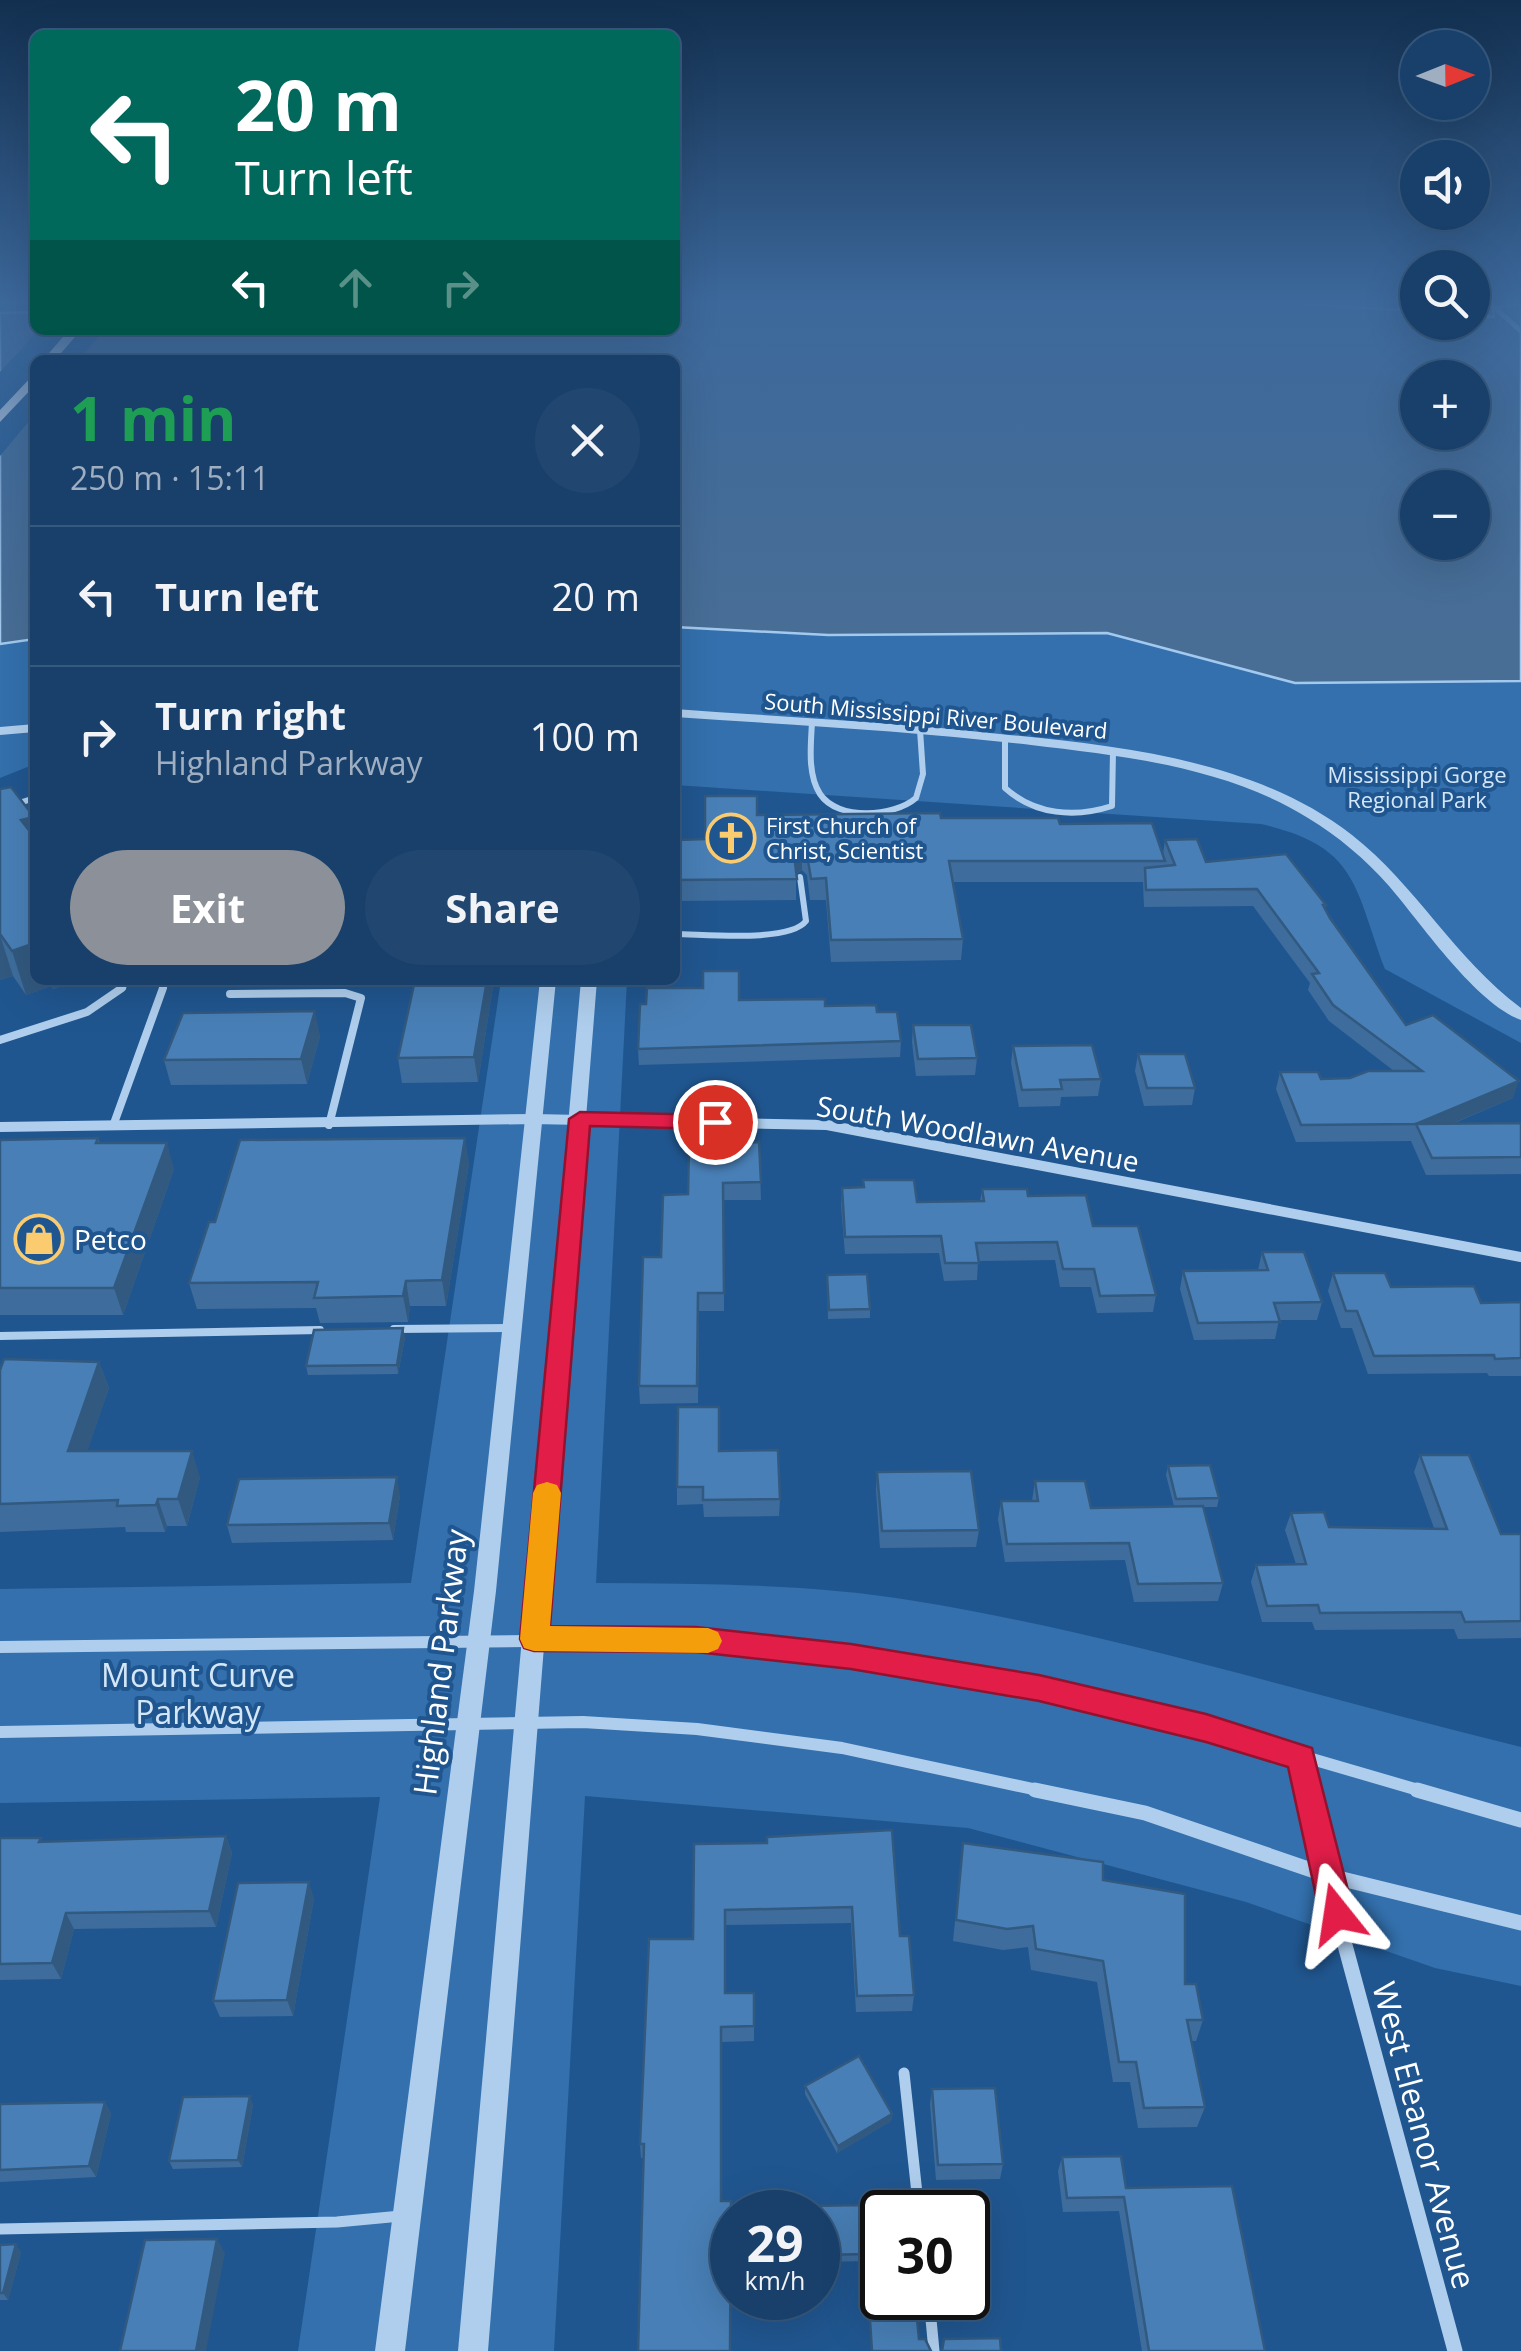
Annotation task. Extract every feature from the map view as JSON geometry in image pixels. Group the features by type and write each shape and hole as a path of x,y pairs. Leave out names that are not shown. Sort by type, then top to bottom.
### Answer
{"street":[{"name":"South Mississippi River Boulevard","path":"680,713 1005,738 1113,751 1176,762 1215,774 1290,804 1345,836 1372,859 1480,982 1521,1015"},
{"path":"0,731 30,728"},
{"name":"Highland Parkway","path":"390,2351 478,1640 547,985"},
{"path":"473,2351 589,985"},
{"name":"South Woodlawn Avenue","path":"0,1127 330,1125 534,1118 827,1126 1521,1257"},
{"path":"0,1648 696,1639 851,1657 1039,1688 1206,1728 1521,1820"},
{"path":"0,1732 526,1722 697,1729 842,1748 1145,1812 1326,1875 1521,1923"},
{"name":"West Eleanor Avenue","path":"1301,1758 1326,1875 1455,2351"}],"lane":[{"path":"812,722 810,750 819,794 831,805 856,812 906,806 916,798 923,781 920,730"},
{"path":"1005,738 1005,788 1028,805 1055,811 1080,814 1112,806 1113,751"},
{"path":"0,809 30,800"},
{"path":"680,934 781,934 800,929 806,921 800,878"},
{"path":"0,1040 90,1009 123,985"},
{"path":"113,1126 164,985"},
{"path":"230,994 345,993 361,998 330,1125"},
{"path":"390,1329 510,1328"},
{"path":"0,1336 332,1330"},
{"path":"904,2073 917,2190"},
{"path":"0,2229 337,2222 405,2216"},
{"path":"930,2320 934,2351"}],"green space":[{"name":"Mississippi Gorge Regional Park","path":"680,627 828,635 1107,633 1295,683 1521,681 1521,1043 1385,969 1358,892 1335,858 1317,844 1261,824 680,785"},
{"path":"30,640 30,766 0,778 0,644"},
{"name":"Mount Curve Parkway","path":"500,985 627,985 596,1583 796,1588 915,1601 1143,1649 1521,1747 1521,1986 1435,1968 1246,1902 968,1828 585,1796 554,2351 298,2351 380,1797 0,1803 0,1589 411,1583"}],"shaded area":[{"path":"0,411 30,411 30,640 0,644"},
{"path":"680,411 1400,411 1400,450 1490,450 1490,411 1521,411 1521,681 1295,683 1107,633 828,635 680,627"}],"pier":[{"path":"0,411 30,411 30,420 0,456"}],"building":[{"path":"11,787 30,812 30,818 21,820 30,832 30,945 12,951 0,934 0,789"},
{"path":"705,796 757,796 757,815 940,813 941,818 1058,818 1060,824 1152,823 1165,861 949,861 963,939 831,940 826,878 811,879 807,854 802,849 794,854 797,879 680,880 680,840 705,839"},
{"path":"1197,839 1206,862 1286,854 1326,905 1330,918 1406,1025 1433,1015 1519,1081 1416,1124 1301,1125 1280,1072 1318,1072 1321,1079 1350,1078 1368,1071 1422,1071 1333,1005 1312,974 1319,973 1257,889 1146,890 1145,868 1175,865 1165,840"},
{"path":"703,971 739,971 739,1000 825,999 825,1006 876,1005 877,1012 897,1012 901,1041 638,1049 640,1004 646,1004 647,988 703,988"},
{"path":"414,985 486,985 474,1057 398,1058"},
{"path":"315,1011 301,1059 164,1060 183,1013"},
{"path":"913,1025 971,1025 977,1058 918,1059"},
{"path":"1092,1045 1101,1079 1060,1080 1062,1089 1022,1090 1013,1046"},
{"path":"1138,1054 1185,1054 1195,1088 1147,1088"},
{"path":"1521,1123 1521,1157 1432,1158 1416,1124"},
{"path":"98,1138 96,1143 167,1143 114,1288 0,1288 0,1140"},
{"path":"465,1138 442,1280 406,1281 403,1296 314,1298 318,1282 189,1283 209,1222 215,1222 240,1140"},
{"path":"759,1142 761,1182 723,1183 724,1293 698,1293 697,1386 639,1386 643,1257 661,1257 663,1195 688,1194 689,1147"},
{"path":"863,1180 914,1180 917,1202 984,1201 982,1189 1027,1189 1028,1196 1086,1195 1093,1226 1138,1226 1156,1295 1100,1296 1094,1269 1063,1269 1057,1242 976,1243 979,1263 945,1263 941,1236 845,1237 842,1188 864,1187"},
{"path":"1262,1252 1304,1252 1322,1302 1274,1303 1280,1322 1198,1323 1183,1271 1268,1270"},
{"path":"1333,1273 1385,1273 1391,1287 1474,1286 1481,1303 1521,1302 1521,1358 1374,1356 1357,1311 1346,1311"},
{"path":"867,1274 870,1309 829,1310 827,1275"},
{"path":"403,1328 397,1365 306,1366 314,1330"},
{"path":"4,1359 99,1362 68,1451 192,1451 178,1499 158,1499 156,1505 117,1506 118,1500 0,1504 0,1370"},
{"path":"678,1407 719,1407 719,1451 778,1450 780,1499 703,1500 703,1487 677,1487"},
{"path":"1420,1455 1469,1455 1501,1534 1521,1534 1521,1621 1465,1622 1461,1612 1320,1613 1318,1605 1267,1606 1256,1565 1306,1564 1291,1513 1324,1512 1329,1527 1447,1529"},
{"path":"1210,1465 1219,1498 1176,1499 1168,1466"},
{"path":"971,1471 979,1530 882,1531 877,1472"},
{"path":"397,1477 389,1523 227,1525 239,1479"},
{"path":"1035,1481 1085,1481 1091,1508 1203,1506 1223,1583 1138,1584 1129,1543 1007,1544 1001,1501 1038,1501"},
{"path":"892,1830 900,1936 909,1936 914,1995 857,1996 852,1907 725,1910 725,1993 754,1993 754,2026 721,2027 721,2190 710,2190 710,2320 730,2320 730,2351 638,2351 644,2144 640,2144 649,1939 693,1939 694,1844 767,1843 767,1837"},
{"path":"226,1836 209,1911 66,1913 52,1963 0,1964 0,1838 41,1838 39,1842"},
{"path":"963,1843 1103,1862 1103,1880 1185,1894 1185,1984 1196,1984 1203,2020 1187,2020 1205,2107 1144,2108 1136,2062 1119,2062 1103,1961 1036,1949 1033,1926 1007,1929 956,1920"},
{"path":"309,1882 287,2000 213,2001 238,1883"},
{"path":"859,2056 892,2114 838,2146 805,2086"},
{"path":"995,2088 1003,2164 938,2165 932,2089"},
{"path":"250,2096 238,2160 169,2161 183,2097"},
{"path":"105,2102 89,2166 0,2170 0,2104"},
{"path":"1121,2156 1126,2188 1232,2186 1265,2351 1149,2351 1124,2197 1067,2198 1062,2157"},
{"path":"840,2205 860,2205 860,2254 840,2255"},
{"path":"217,2239 196,2351 120,2351 145,2240"},
{"path":"16,2244 3,2293 0,2293 0,2245"},
{"path":"870,2320 917,2320 919,2339 925,2339 931,2351 872,2351"},
{"path":"1000,2338 1001,2351 942,2351 944,2339"}],"slow traffic":[{"path":"547,1493 534,1639 708,1641"}],"place":[{"name":"First Church of Christ, Scientist","path":"731,838"},
{"name":"Petco","path":"39,1239"}],"route":[{"path":"715,1122 580,1119 534,1639 696,1639 851,1657 1039,1688 1206,1728 1301,1758 1337,1914"}]}
